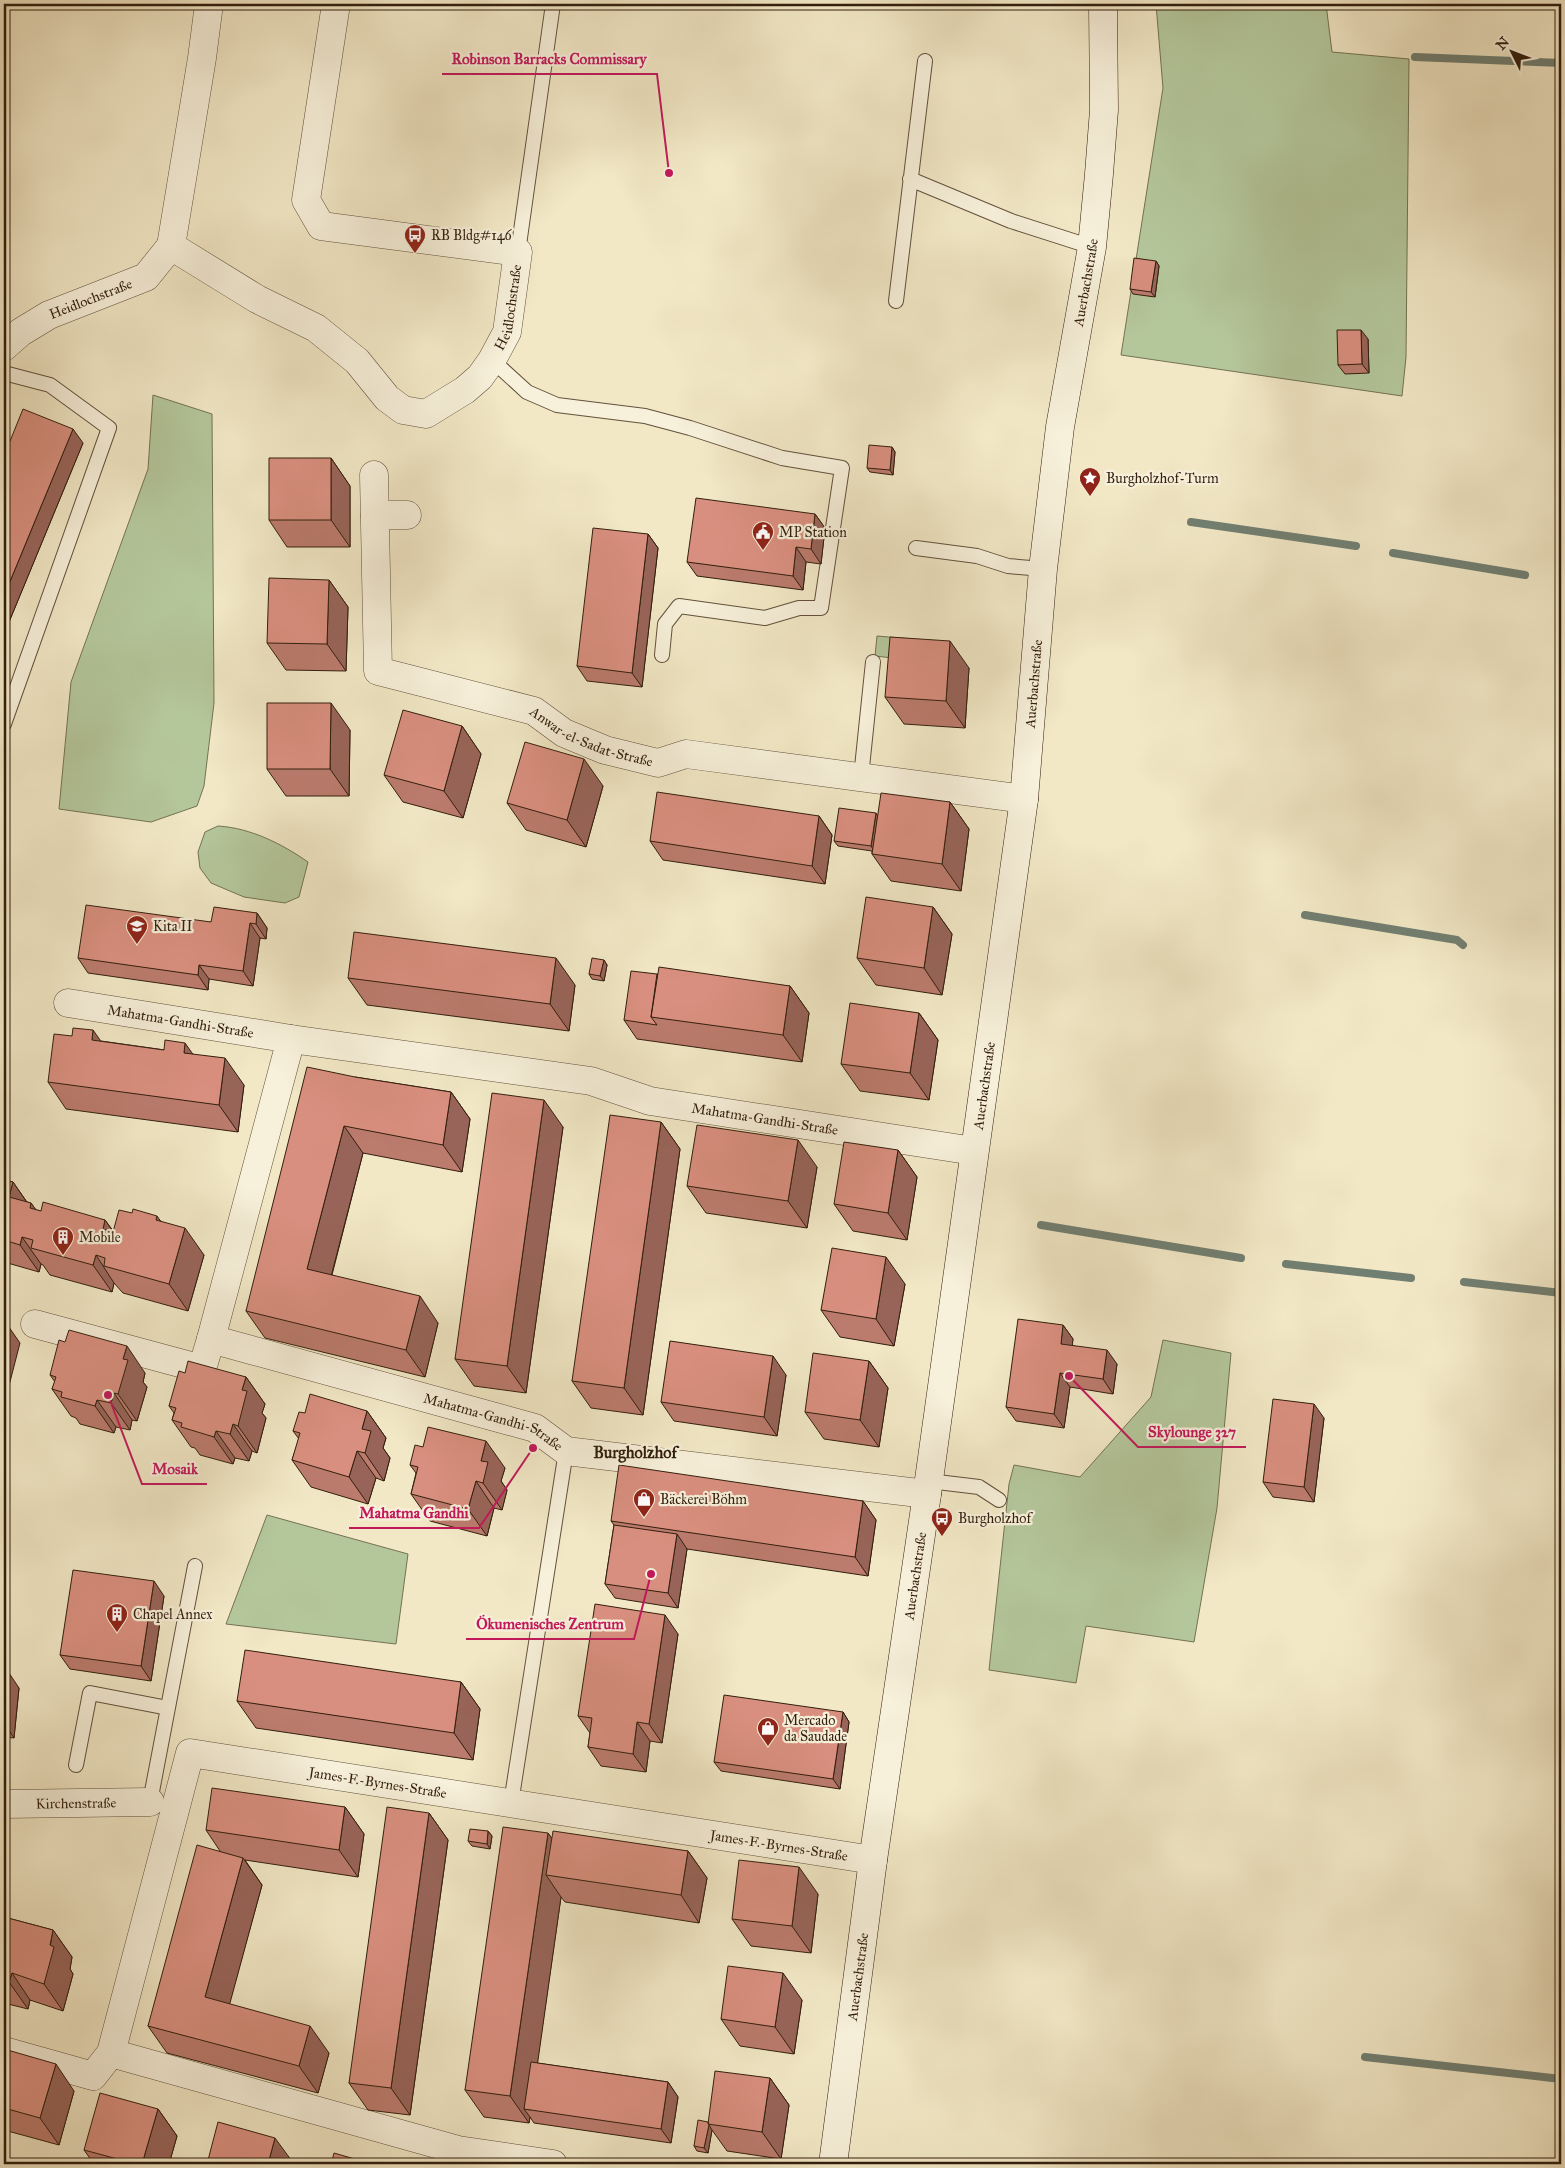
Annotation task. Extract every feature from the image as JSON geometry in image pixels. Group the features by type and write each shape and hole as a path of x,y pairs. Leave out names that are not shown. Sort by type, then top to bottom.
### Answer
{"street":[{"name":"Heidlochstraße","path":"4,347 21,332 49,315 146,277 171,246 209,4"},
{"name":"Heidlochstraße","path":"171,246 257,299 316,328 357,362 387,398 403,410 426,414 443,406 480,376 492,360 507,332 518,252 321,226 306,200 336,4"},
{"name":"Auerbachstraße","path":"833,2164 873,1860 928,1488 1024,799 1043,569 1060,427 1092,247 1104,110 1103,4"},
{"name":"Anwar-el-Sadat-Straße","path":"374,475 378,671 534,711 564,733 605,750 658,763 686,754 1024,799"},
{"path":"375,515 407,515"},
{"name":"Mahatma-Gandhi-Straße","path":"68,1003 291,1039 591,1081 650,1101 974,1151"},
{"path":"35,1324 202,1369 291,1039"},
{"name":"Mahatma-Gandhi-Straße","path":"211,1339 535,1428 564,1463 928,1488"},
{"name":"James-F.-Byrnes-Straße","path":"4,2051 93,2076 111,2052 190,1753 873,1860"},
{"name":"Kirchenstraße","path":"4,1804 150,1802"},
{"path":"111,2052 458,2150 553,2164"}],"lane":[{"path":"518,252 553,4"},
{"path":"896,301 925,61"},
{"path":"910,178 1012,221 1092,247"},
{"path":"492,360 528,392 557,405 645,416 690,428 782,458 842,468 821,608 799,608 765,618 679,606 665,624 662,655"},
{"path":"4,373 50,384 109,428 4,724"},
{"path":"916,548 976,556 1008,566 1043,569"},
{"path":"860,777 873,662"},
{"path":"511,1803 564,1463"},
{"path":"928,1488 979,1487 999,1500"},
{"path":"150,1802 195,1566"},
{"path":"76,1765 90,1693 168,1708"}],"green space":[{"path":"1156,4 1326,4 1332,52 1409,59 1406,357 1402,396 1121,355 1163,88"},
{"path":"153,395 212,414 214,703 204,786 197,806 151,822 59,809 71,682 148,469"},
{"path":"877,636 913,639 910,660 875,656"},
{"path":"218,826 242,830 266,838 308,862 299,897 285,903 244,897 211,883 200,868 198,852 205,832"},
{"path":"1163,1340 1231,1353 1217,1508 1194,1642 1086,1626 1076,1683 989,1670 1009,1484 1014,1465 1080,1477 1151,1397"},
{"path":"267,1515 408,1554 396,1644 226,1624"}],"building":[{"path":"1134,258 1156,261 1151,292 1130,289"},
{"path":"1337,330 1361,330 1362,364 1338,365"},
{"path":"23,409 73,429 4,596 4,456"},
{"path":"869,445 892,447 890,470 867,468"},
{"path":"269,458 331,458 331,520 269,520"},
{"path":"696,498 815,514 811,549 796,547 793,576 687,562"},
{"path":"593,528 648,534 632,673 577,666"},
{"path":"269,578 329,580 327,644 267,643"},
{"path":"890,637 950,641 946,701 885,697"},
{"path":"267,703 331,703 330,769 267,769"},
{"path":"403,710 462,726 444,791 384,775"},
{"path":"525,742 584,759 567,820 507,803"},
{"path":"657,792 819,816 812,866 650,841"},
{"path":"881,793 950,802 942,864 872,854"},
{"path":"839,808 876,813 871,846 834,841"},
{"path":"866,897 933,907 924,968 857,958"},
{"path":"86,905 211,922 214,907 257,913 256,924 250,923 243,971 199,965 198,975 78,958"},
{"path":"354,932 556,958 550,1004 348,978"},
{"path":"592,958 604,960 600,976 589,974"},
{"path":"659,967 790,986 783,1035 651,1017"},
{"path":"631,971 657,974 651,1017 657,1025 624,1020"},
{"path":"850,1003 919,1013 910,1073 841,1064"},
{"path":"73,1028 93,1030 92,1040 164,1050 165,1040 185,1043 184,1053 225,1058 219,1105 48,1082 54,1034 72,1036"},
{"path":"307,1067 355,1077 451,1092 443,1145 344,1126 307,1269 420,1296 406,1350 246,1311"},
{"path":"492,1093 544,1100 507,1366 455,1359"},
{"path":"610,1115 661,1122 624,1388 572,1381"},
{"path":"697,1125 798,1140 788,1201 687,1186"},
{"path":"844,1142 898,1150 888,1213 834,1204"},
{"path":"4,1180 13,1182 9,1197 31,1203 30,1208 41,1211 43,1202 105,1220 103,1229 113,1232 119,1210 132,1213 133,1209 157,1216 156,1220 185,1228 169,1284 104,1266 105,1258 96,1255 93,1265 31,1248 33,1240 22,1237 20,1245 4,1240"},
{"path":"832,1248 886,1257 876,1319 821,1310"},
{"path":"1018,1319 1063,1325 1061,1344 1107,1350 1103,1379 1060,1373 1054,1414 1006,1407"},
{"path":"69,1330 127,1346 123,1359 128,1360 118,1394 114,1393 111,1403 97,1400 95,1406 61,1397 62,1392 52,1389 56,1377 50,1375 59,1340 65,1342"},
{"path":"670,1341 773,1356 764,1417 661,1402"},
{"path":"813,1353 869,1361 860,1420 805,1412"},
{"path":"188,1361 246,1377 242,1390 247,1391 238,1426 233,1424 230,1434 216,1431 214,1437 181,1427 182,1423 172,1420 176,1408 169,1406 179,1371 185,1373"},
{"path":"310,1394 367,1411 362,1429 371,1431 365,1453 357,1451 349,1477 292,1460 300,1433 293,1431 299,1412 305,1413"},
{"path":"1273,1399 1314,1404 1304,1487 1263,1482"},
{"path":"428,1427 486,1441 481,1461 488,1462 483,1483 476,1481 468,1509 411,1494 418,1467 410,1465 415,1445 423,1447"},
{"path":"619,1465 863,1501 855,1557 611,1521"},
{"path":"614,1525 677,1534 668,1593 605,1584"},
{"name":"Chapel Annex","path":"73,1570 154,1581 141,1666 60,1655"},
{"path":"595,1604 665,1615 649,1724 637,1722 633,1754 588,1747 592,1718 578,1716"},
{"path":"245,1650 461,1682 454,1733 237,1701"},
{"path":"4,1673 9,1673 4,1723"},
{"path":"724,1695 843,1712 833,1779 714,1762"},
{"path":"212,1788 345,1807 339,1850 206,1830"},
{"path":"387,1807 429,1813 391,2088 349,2083"},
{"path":"503,1827 548,1833 510,2096 465,2090"},
{"path":"470,1829 488,1831 487,1844 468,1841"},
{"path":"553,1831 688,1851 681,1895 546,1875"},
{"path":"197,1845 243,1858 205,1997 310,2026 299,2066 148,2026"},
{"path":"739,1860 799,1867 792,1926 732,1919"},
{"path":"4,1917 53,1930 50,1945 54,1947 44,1984 12,1973 9,1982 4,1980"},
{"path":"728,1966 783,1973 775,2027 721,2019"},
{"path":"4,2049 56,2064 40,2118 4,2108"},
{"path":"531,2062 668,2082 661,2129 524,2109"},
{"path":"715,2071 770,2078 762,2132 708,2124"},
{"path":"100,2093 158,2109 142,2164 84,2150"},
{"path":"698,2120 708,2122 709,2125 704,2148 694,2146"},
{"path":"218,2122 275,2138 268,2164 207,2164"},
{"path":"334,2153 372,2164 331,2164"}],"waterway":[{"path":"1415,57 1561,63"},
{"path":"1191,522 1356,546"},
{"path":"1393,553 1525,575"},
{"path":"1305,915 1457,940 1463,945"},
{"path":"1041,1225 1241,1258"},
{"path":"1286,1264 1411,1278"},
{"path":"1464,1282 1561,1293"},
{"path":"1365,2057 1561,2079"}],"place":[{"name":"Robinson Barracks Commissary","path":"669,173"},
{"name":"RB Bldg#146","path":"415,254"},
{"name":"Burgholzhof-Turm","path":"1090,497"},
{"name":"MP Station","path":"763,551"},
{"name":"Kita II","path":"137,945"},
{"name":"Mobile","path":"63,1256"},
{"name":"Skylounge 327","path":"1069,1376"},
{"name":"Mosaik","path":"108,1395"},
{"name":"Mahatma Gandhi","path":"533,1448"},
{"name":"Bäckerei Böhm","path":"644,1518"},
{"name":"Burgholzhof","path":"942,1537"},
{"name":"Ökumenisches Zentrum","path":"651,1574"},
{"name":"Chapel Annex","path":"117,1633"},
{"name":"Mercado da Saudade","path":"768,1747"}],"district":[{"name":"Burgholzhof","path":"635,1452"}]}
